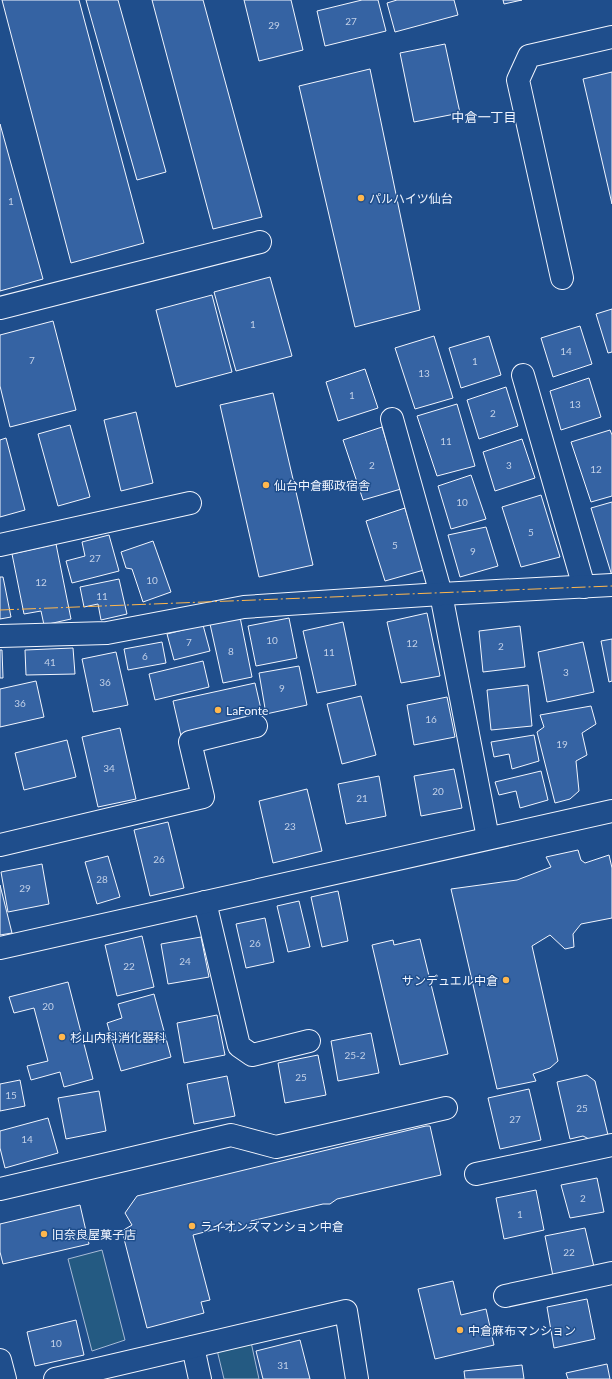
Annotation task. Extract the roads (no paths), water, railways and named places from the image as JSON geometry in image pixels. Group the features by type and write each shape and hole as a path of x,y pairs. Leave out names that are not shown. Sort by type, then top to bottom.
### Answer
{"street":[{"path":"562,278 518,80 529,56 612,37"},
{"path":"0,308 260,242"},
{"path":"523,375 584,587"},
{"path":"392,419 441,594 488,838"},
{"path":"0,545 190,503"},
{"path":"0,636 108,633 244,607 441,594 612,585"},
{"path":"0,845 203,797 190,742 256,726"},
{"path":"0,948 612,811"},
{"path":"205,902 239,1046 252,1055 309,1041"},
{"path":"0,1189 231,1135 276,1147 446,1108"},
{"path":"476,1174 612,1145"},
{"path":"505,1296 612,1273"},
{"path":"54,1379 346,1311 357,1379"},
{"path":"193,1347 200,1379"},
{"path":"0,1360 5,1379"}],"place":[{"name":"パルハイツ仙台","path":"361,198"},
{"name":"仙台中倉郵政宿舎","path":"266,485"},
{"name":"LaFonte","path":"218,710"},
{"name":"サンデュエル中倉","path":"506,980"},
{"name":"杉山内科消化器科","path":"62,1037"},
{"name":"ライオンズマンション中倉","path":"192,1226"},
{"name":"旧奈良屋菓子店","path":"44,1234"},
{"name":"中倉麻布マンション","path":"460,1330"}],"district":[{"name":"中倉一丁目","path":"484,117"}]}
